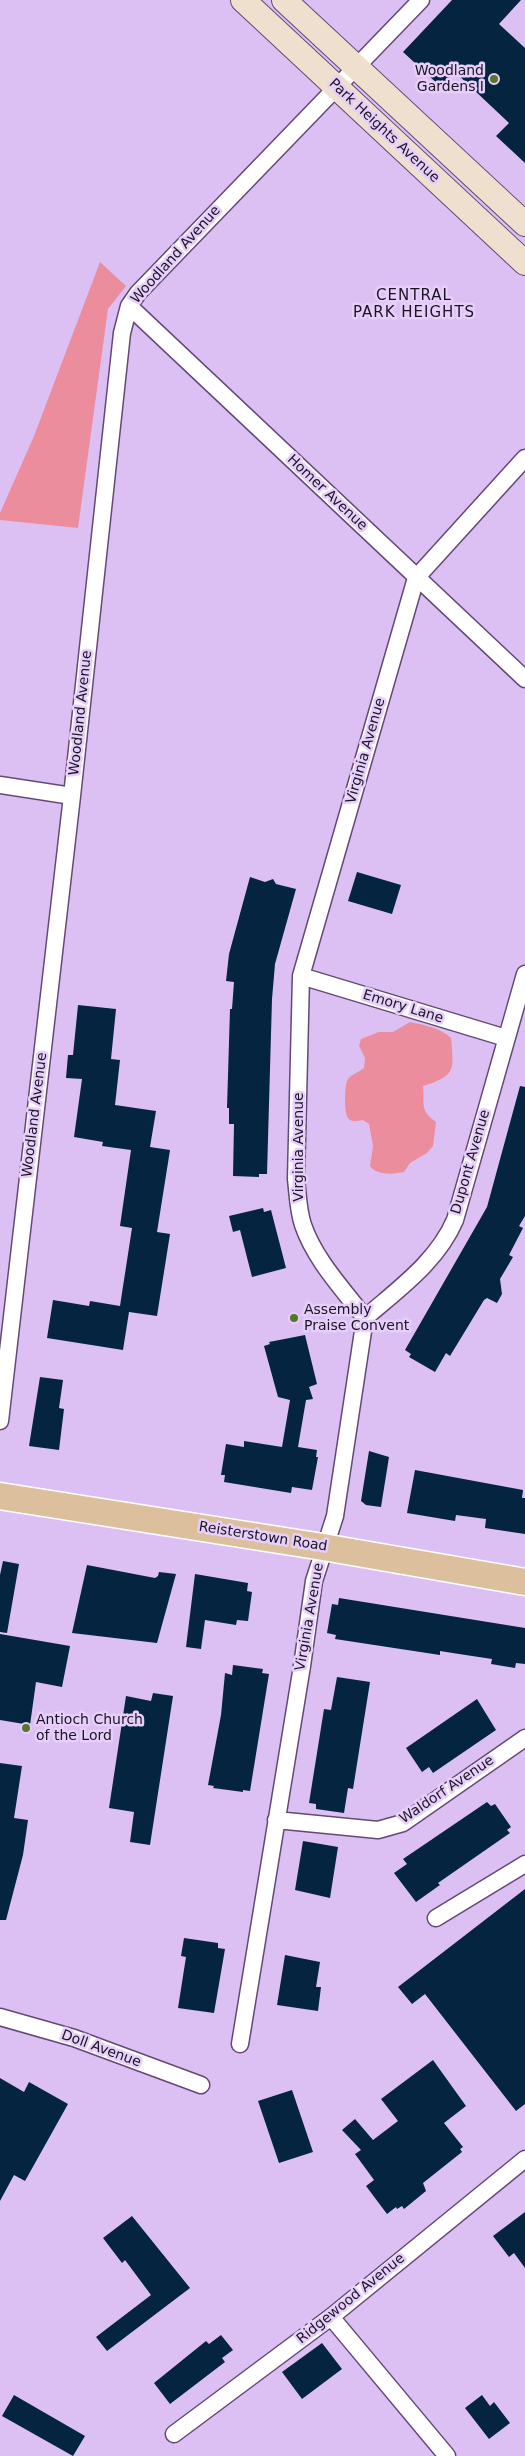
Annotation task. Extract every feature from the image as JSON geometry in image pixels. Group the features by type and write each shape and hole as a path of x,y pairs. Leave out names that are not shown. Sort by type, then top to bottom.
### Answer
{"main road":[{"name":"Park Heights Avenue","path":"243,0 525,263"},
{"name":"Park Heights Avenue","path":"284,0 525,224"},
{"name":"Reisterstown Road","path":"0,1496 323,1546 525,1582"}],"street":[{"path":"358,67 421,0"},
{"name":"Woodland Avenue","path":"0,1421 72,796 122,333 129,306 138,292 336,86 358,67"},
{"name":"Homer Avenue","path":"129,306 525,679"},
{"name":"Virginia Avenue","path":"240,2044 302,1666 314,1581 323,1546 335,1516 365,1318 323,1263 311,1243 299,1206 296,1179 301,976 416,578 525,458"},
{"path":"0,785 72,796"},
{"name":"Dupont Avenue","path":"365,1318 419,1270 448,1236 455,1220 525,974"},
{"name":"Emory Lane","path":"301,976 506,1038"},
{"name":"Waldorf Avenue","path":"276,1820 378,1830 403,1823 525,1738"},
{"path":"436,1918 525,1864"},
{"name":"Doll Avenue","path":"0,2017 74,2038 201,2086"},
{"name":"Ridgewood Avenue","path":"174,2434 331,2317 525,2159"},
{"path":"331,2317 448,2456"}],"shaded area":[{"path":"100,262 126,286 108,309 78,528 0,520 0,513 34,436"},
{"path":"410,1022 437,1029 451,1038 452,1065 451,1070 442,1079 423,1086 425,1110 436,1122 433,1146 427,1153 410,1163 404,1172 381,1173 370,1166 373,1146 369,1124 363,1120 351,1121 348,1118 345,1092 348,1079 364,1068 365,1058 359,1046 361,1039 379,1032 393,1032"}],"building":[{"name":"Woodland Gardens I","path":"452,0 521,0 499,24 525,48 525,163 496,136 509,123 455,72 441,87 403,52"},
{"path":"357,872 401,885 392,914 348,901"},
{"path":"250,877 265,882 273,879 276,884 296,889 275,964 272,999 267,1174 259,1174 259,1177 233,1176 234,1124 229,1124 229,1108 227,1108 230,1009 232,1009 234,982 226,981 229,954"},
{"path":"78,1005 116,1009 111,1059 120,1060 115,1105 156,1111 150,1147 170,1150 157,1232 170,1234 157,1316 129,1312 123,1350 47,1338 53,1300 89,1306 90,1301 120,1306 132,1228 120,1226 131,1150 102,1146 103,1142 74,1137 82,1079 66,1078 68,1055 73,1055"},
{"path":"520,1086 525,1087 525,1216 519,1226 523,1228 509,1255 513,1257 500,1279 502,1294 497,1303 487,1298 484,1300 450,1356 446,1353 435,1372 409,1357 411,1354 405,1350 487,1207"},
{"path":"263,1208 264,1212 271,1210 286,1268 252,1277 240,1230 233,1232 229,1216"},
{"path":"305,1335 317,1384 309,1387 313,1399 306,1400 298,1447 317,1450 316,1457 318,1457 312,1490 292,1487 291,1493 224,1482 225,1475 221,1475 226,1444 244,1447 244,1441 282,1447 290,1400 278,1397 264,1346 270,1344 269,1342"},
{"path":"40,1377 63,1380 59,1408 64,1409 59,1450 29,1446"},
{"path":"369,1451 389,1457 381,1507 366,1505 361,1501"},
{"path":"415,1470 523,1490 522,1498 525,1498 525,1534 485,1528 486,1519 456,1515 455,1521 407,1513"},
{"path":"3,1561 19,1564 7,1633 0,1632 0,1575"},
{"path":"87,1565 155,1578 159,1572 176,1574 157,1643 72,1633"},
{"path":"195,1574 248,1583 247,1591 252,1592 248,1621 237,1620 236,1625 205,1620 201,1649 186,1647"},
{"path":"339,1598 525,1628 525,1664 516,1663 515,1668 491,1664 492,1659 440,1651 440,1655 335,1639 336,1635 327,1633 332,1604 338,1605"},
{"path":"0,1634 70,1646 62,1687 36,1682 30,1725 0,1720"},
{"path":"233,1665 263,1669 262,1673 269,1674 250,1791 243,1790 243,1792 213,1788 214,1786 208,1785 221,1715 225,1673 232,1675"},
{"path":"337,1677 370,1682 353,1789 348,1788 344,1813 316,1809 316,1804 309,1803 324,1709 331,1710"},
{"path":"153,1693 173,1696 150,1845 130,1842 134,1812 109,1808 126,1696 151,1701"},
{"path":"477,1699 496,1730 433,1773 429,1767 422,1772 406,1748"},
{"path":"0,1763 22,1766 14,1818 28,1820 23,1855 6,1920 0,1920"},
{"path":"487,1802 491,1806 495,1804 511,1827 507,1830 510,1833 438,1883 440,1885 416,1902 394,1873 407,1864 403,1859"},
{"path":"303,1841 338,1847 330,1898 295,1890"},
{"path":"525,1889 525,2104 516,2111 425,1994 412,2004 398,1987"},
{"path":"184,1938 218,1943 218,1948 225,1949 214,2013 178,2008 186,1957 181,1956"},
{"path":"285,1955 320,1962 316,1987 321,1987 318,2011 277,2005"},
{"path":"433,2060 466,2106 444,2123 463,2147 460,2149 462,2152 423,2183 426,2191 404,2209 402,2206 397,2209 396,2207 387,2214 366,2186 374,2180 355,2154 361,2150 342,2130 355,2119 373,2140 398,2121 381,2099"},
{"path":"0,2078 24,2092 29,2082 68,2104 25,2181 14,2175 0,2201"},
{"path":"292,2090 313,2152 279,2163 258,2101"},
{"path":"525,2212 525,2268 514,2253 509,2257 493,2236"},
{"path":"132,2216 190,2288 107,2351 96,2337 151,2295 125,2260 122,2263 103,2238"},
{"path":"221,2335 233,2350 222,2358 225,2362 170,2404 154,2383 206,2341 209,2344"},
{"path":"322,2343 342,2369 302,2399 282,2372"},
{"path":"14,2395 85,2436 73,2456 2,2416"},
{"path":"482,2395 490,2406 494,2402 510,2423 489,2439 465,2408"}],"place":[{"name":"Woodland Gardens I","path":"494,79"},
{"name":"Assembly Praise Convent","path":"294,1318"},
{"name":"Antioch Church of the Lord","path":"26,1728"}],"district":[{"name":"CENTRAL PARK HEIGHTS","path":"414,304"}]}
